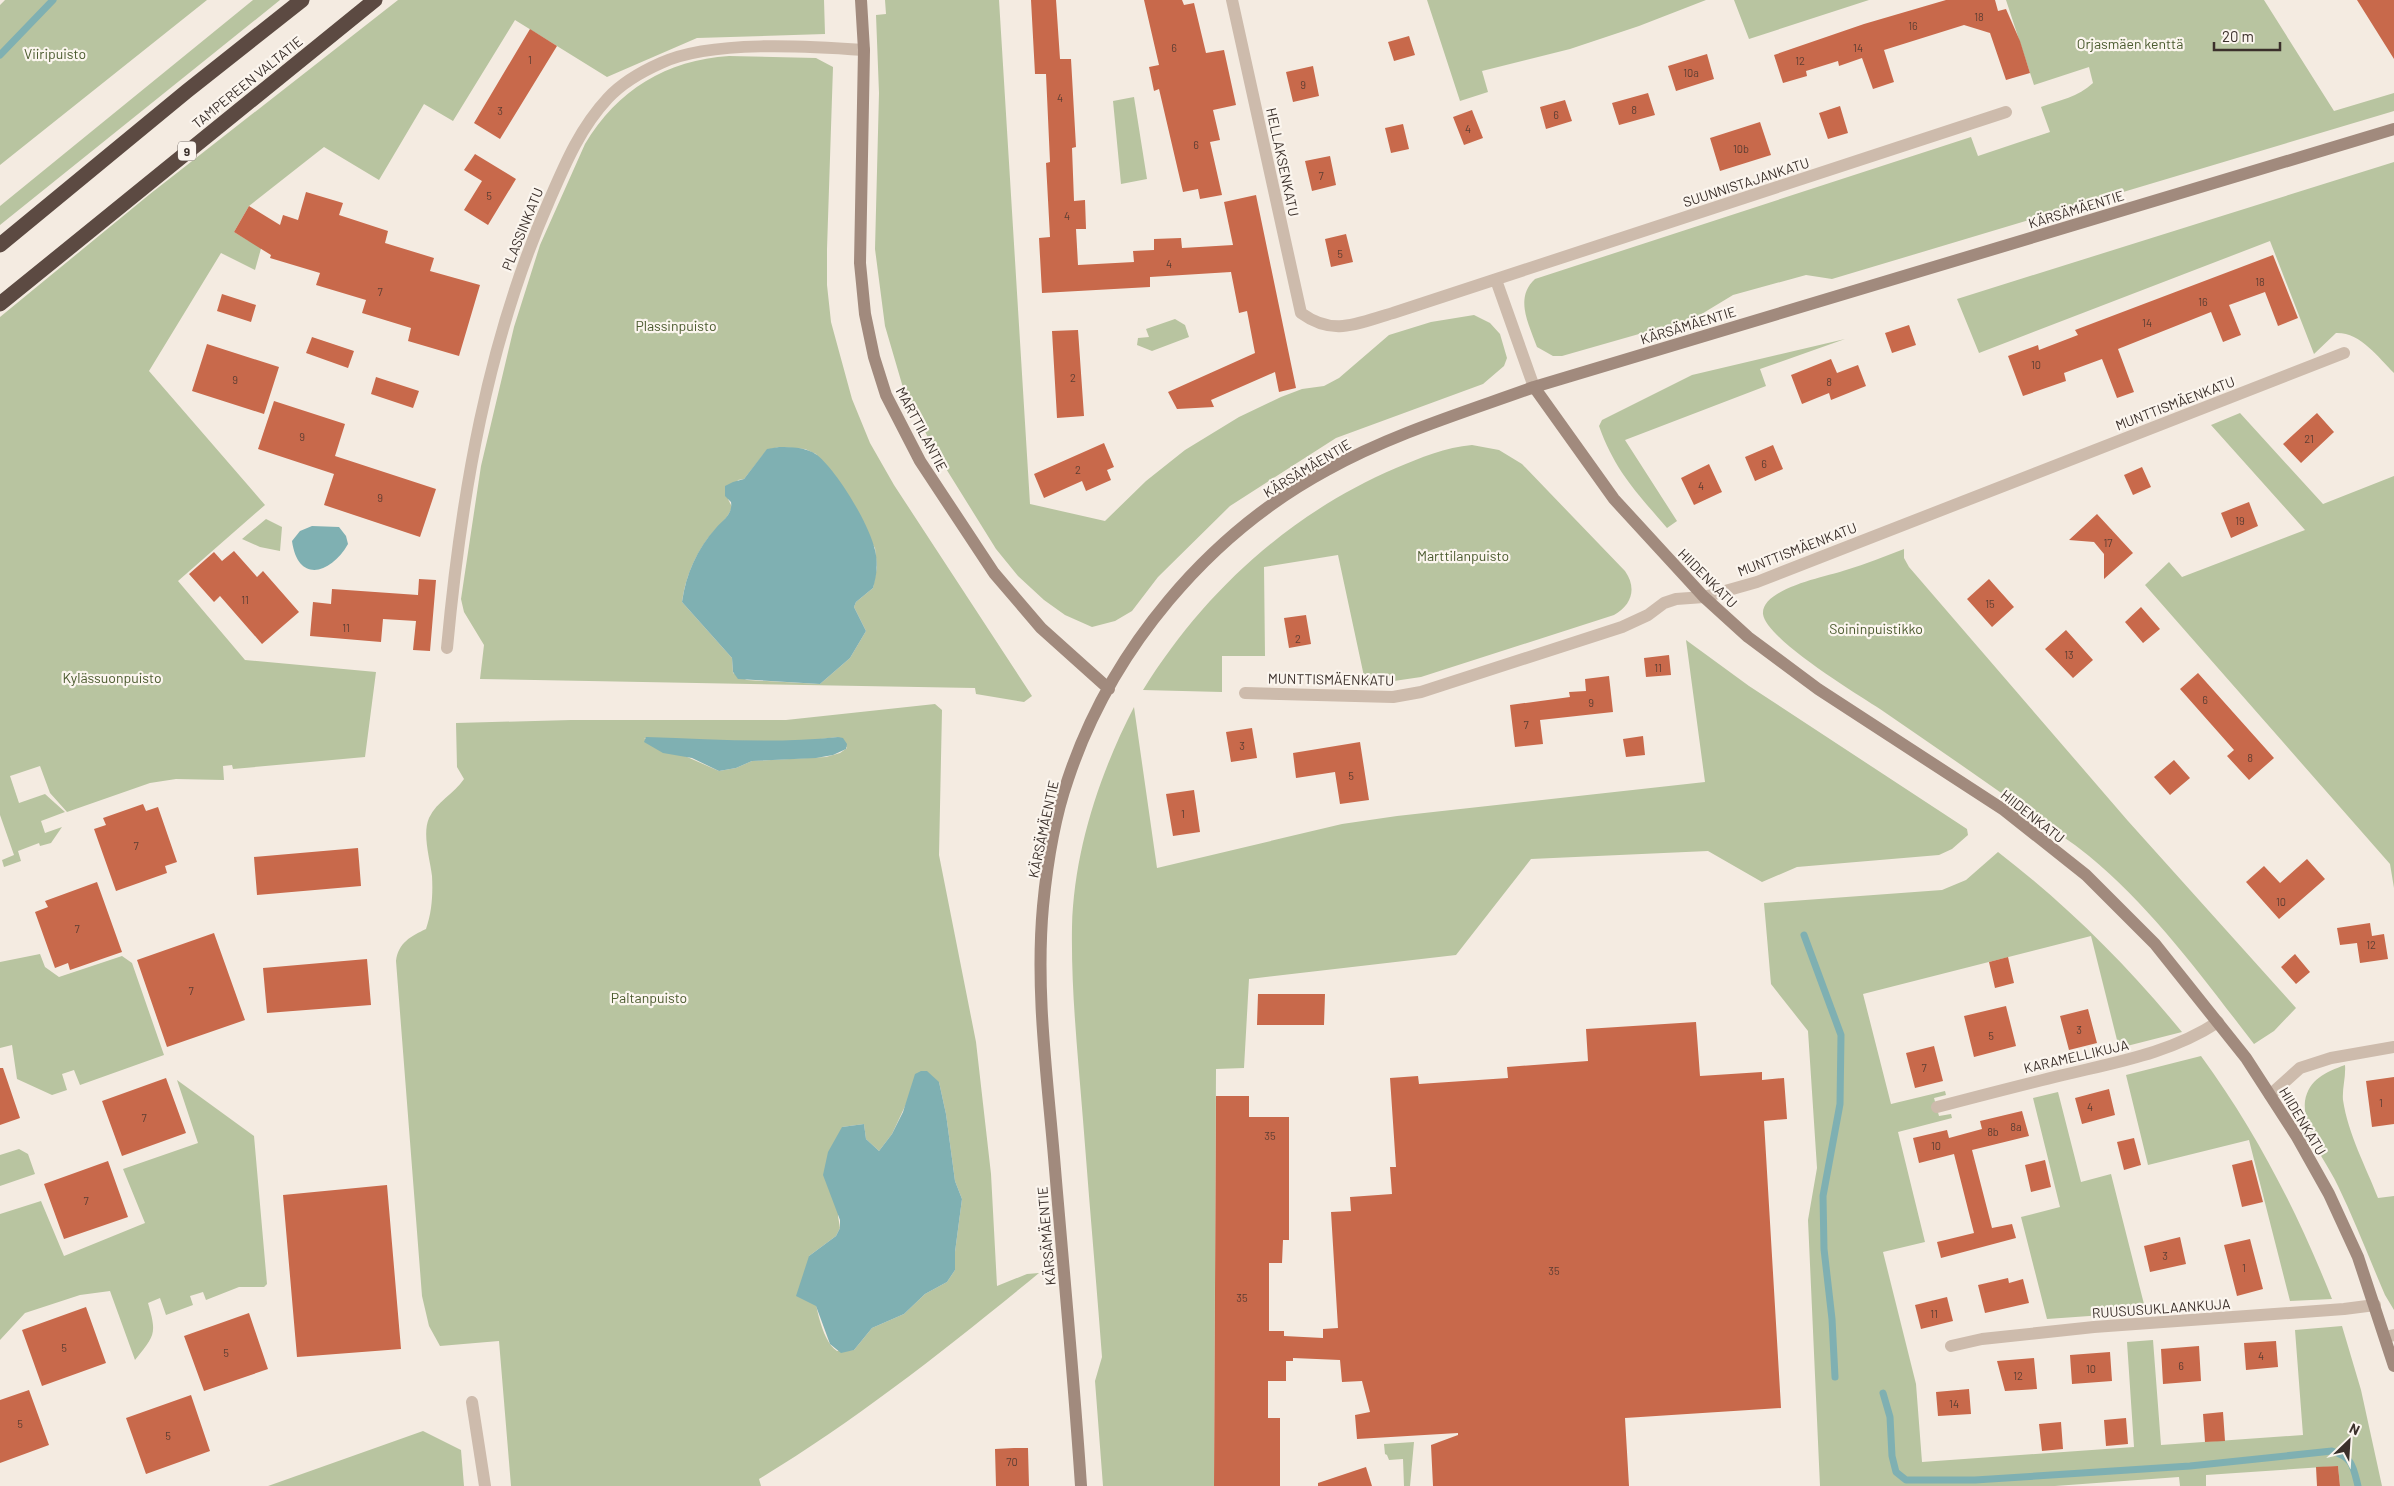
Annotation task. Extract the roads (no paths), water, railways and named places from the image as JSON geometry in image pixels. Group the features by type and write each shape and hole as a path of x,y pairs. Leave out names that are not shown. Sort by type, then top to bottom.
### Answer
{"highway":[{"path":"0,245 302,0"},
{"name":"TAMPEREEN VALTATIE","path":"0,304 376,0"}],"street":[{"name":"MARTTILANTIE","path":"861,0 864,50 860,263 865,314 874,357 886,395 920,460 994,573 1041,628 1109,689"},
{"name":"HELLAKSENKATU","path":"1232,0 1301,313 1316,323"},
{"name":"PLASSINKATU","path":"447,648 455,567 465,499 502,328 535,233 566,161 582,132 610,96 662,62 690,54 740,48 776,46 864,50"},
{"name":"SUUNNISTAJANKATU","path":"1316,323 1327,327 1343,327 1496,280 2006,112"},
{"name":"KÄRSÄMÄENTIE","path":"1081,1486 1041,1004 1043,904 1061,802 1077,754 1109,689 1131,652 1174,594 1226,539 1324,471 1367,449 1534,387 2394,129"},
{"path":"1496,280 1534,387"},
{"name":"MUNTTISMÄENKATU","path":"1245,693 1392,696 1420,692 1622,627 1648,615 1664,603 1676,599 1704,597 1757,582 2344,354"},
{"name":"HIIDENKATU","path":"1534,387 1614,499 1704,597 1748,637 1818,689 2004,810 2086,876 2155,944 2246,1058 2329,1194 2358,1257 2375,1305 2390,1336 2394,1366"},
{"name":"KARAMELLIKUJA","path":"1936,1107 2004,1088 2133,1059 2188,1040 2218,1022"},
{"path":"2270,1095 2300,1068 2331,1058 2394,1047"},
{"name":"RUUSUSUKLAANKUJA","path":"1951,1346 1982,1339 2094,1327 2344,1309 2375,1305"},
{"path":"472,1402 485,1486"}],"water":[{"path":"794,447 808,450 817,455 834,473 860,513 872,539 876,555 877,569 873,588 856,602 854,607 866,631 850,658 820,684 738,679 733,672 732,658 682,602 693,562 703,544 730,510 731,502 725,496 725,486 744,479 767,449"},
{"path":"312,526 339,527 346,536 348,544 333,562 324,568 316,570 308,569 301,564 295,555 292,541 300,531"},
{"path":"646,737 766,741 838,737 843,738 847,744 846,749 833,755 816,758 752,761 736,768 719,771 692,758 663,753 644,742"},
{"path":"927,1071 939,1082 946,1114 955,1181 962,1199 955,1252 955,1270 947,1282 925,1294 904,1314 872,1328 854,1350 841,1353 830,1344 816,1306 796,1296 809,1256 836,1236 840,1228 840,1220 823,1175 828,1152 842,1127 864,1124 866,1139 879,1151 892,1134 903,1112 915,1074"}],"waterway":[{"path":"0,55 53,0"},
{"path":"1804,935 1841,1035 1840,1104 1823,1196 1824,1249 1832,1319 1835,1377"},
{"path":"1883,1393 1890,1417 1892,1456 1896,1472 1906,1480 1975,1480 2190,1466 2332,1451 2344,1457 2351,1464 2358,1486"}],"park label":[{"name":"Orjasmäen kenttä","path":"2130,43"},
{"name":"Viiripuisto","path":"55,53"},
{"name":"Plassinpuisto","path":"676,325"},
{"name":"Marttilanpuisto","path":"1463,555"},
{"name":"Soininpuistikko","path":"1876,628"},
{"name":"Kylässuonpuisto","path":"112,677"},
{"name":"Paltanpuisto","path":"649,997"}]}
